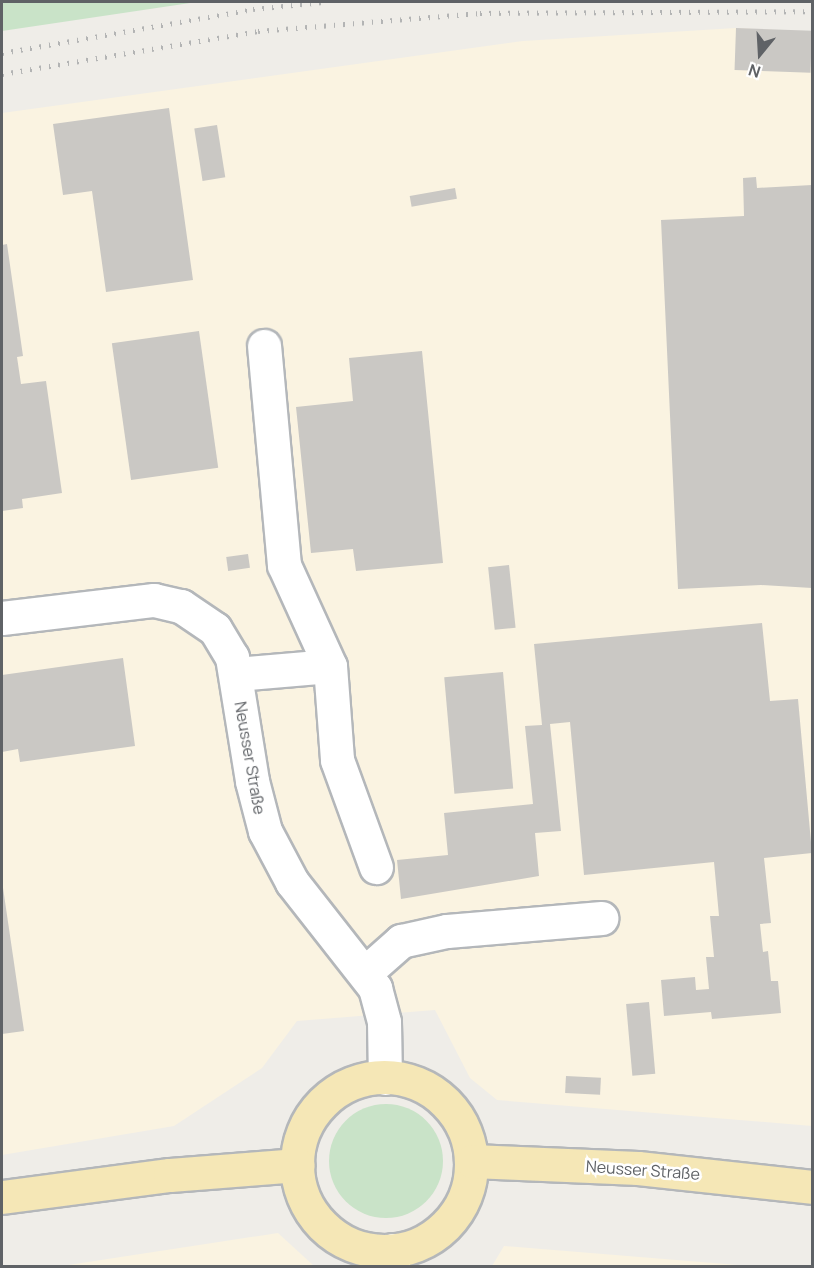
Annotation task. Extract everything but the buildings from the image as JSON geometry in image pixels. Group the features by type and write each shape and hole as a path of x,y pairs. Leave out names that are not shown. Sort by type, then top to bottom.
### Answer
{"main road":[{"path":"385,1078 406,1079 429,1089 449,1105 463,1126 472,1161 461,1205 443,1227 393,1258 345,1242 325,1228 300,1187 297,1165 301,1137 321,1103 342,1086 385,1078"},
{"name":"Neusser Straße","path":"472,1161 638,1168 813,1187"},
{"path":"2,1197 170,1175 297,1165"}],"street":[{"path":"264,346 284,565 330,666 337,760 376,867"},
{"name":"Neusser Straße","path":"2,618 117,601 168,602 193,613 215,629 228,648 236,674 252,781 265,831 292,882 366,972 382,1011 385,1078"},
{"path":"236,674 330,666"},
{"path":"366,972 401,941 447,931 601,918"}],"shaded area":[{"path":"736,28 812,32 812,1126 497,1100 470,1078 435,1010 297,1021 262,1068 174,1126 2,1155 2,113 523,41"},
{"path":"278,1233 314,1266 62,1266"},
{"path":"504,1246 750,1266 492,1266"}],"green space":[{"path":"2,2 197,2 2,31"},
{"path":"386,1104 408,1108 426,1121 439,1139 443,1161 439,1183 426,1201 408,1214 386,1218 364,1214 346,1201 333,1183 329,1161 333,1139 346,1121 364,1108"}],"railway":[{"path":"2,53 253,9 323,2"},
{"path":"2,74 258,31 480,13 812,11"}]}
